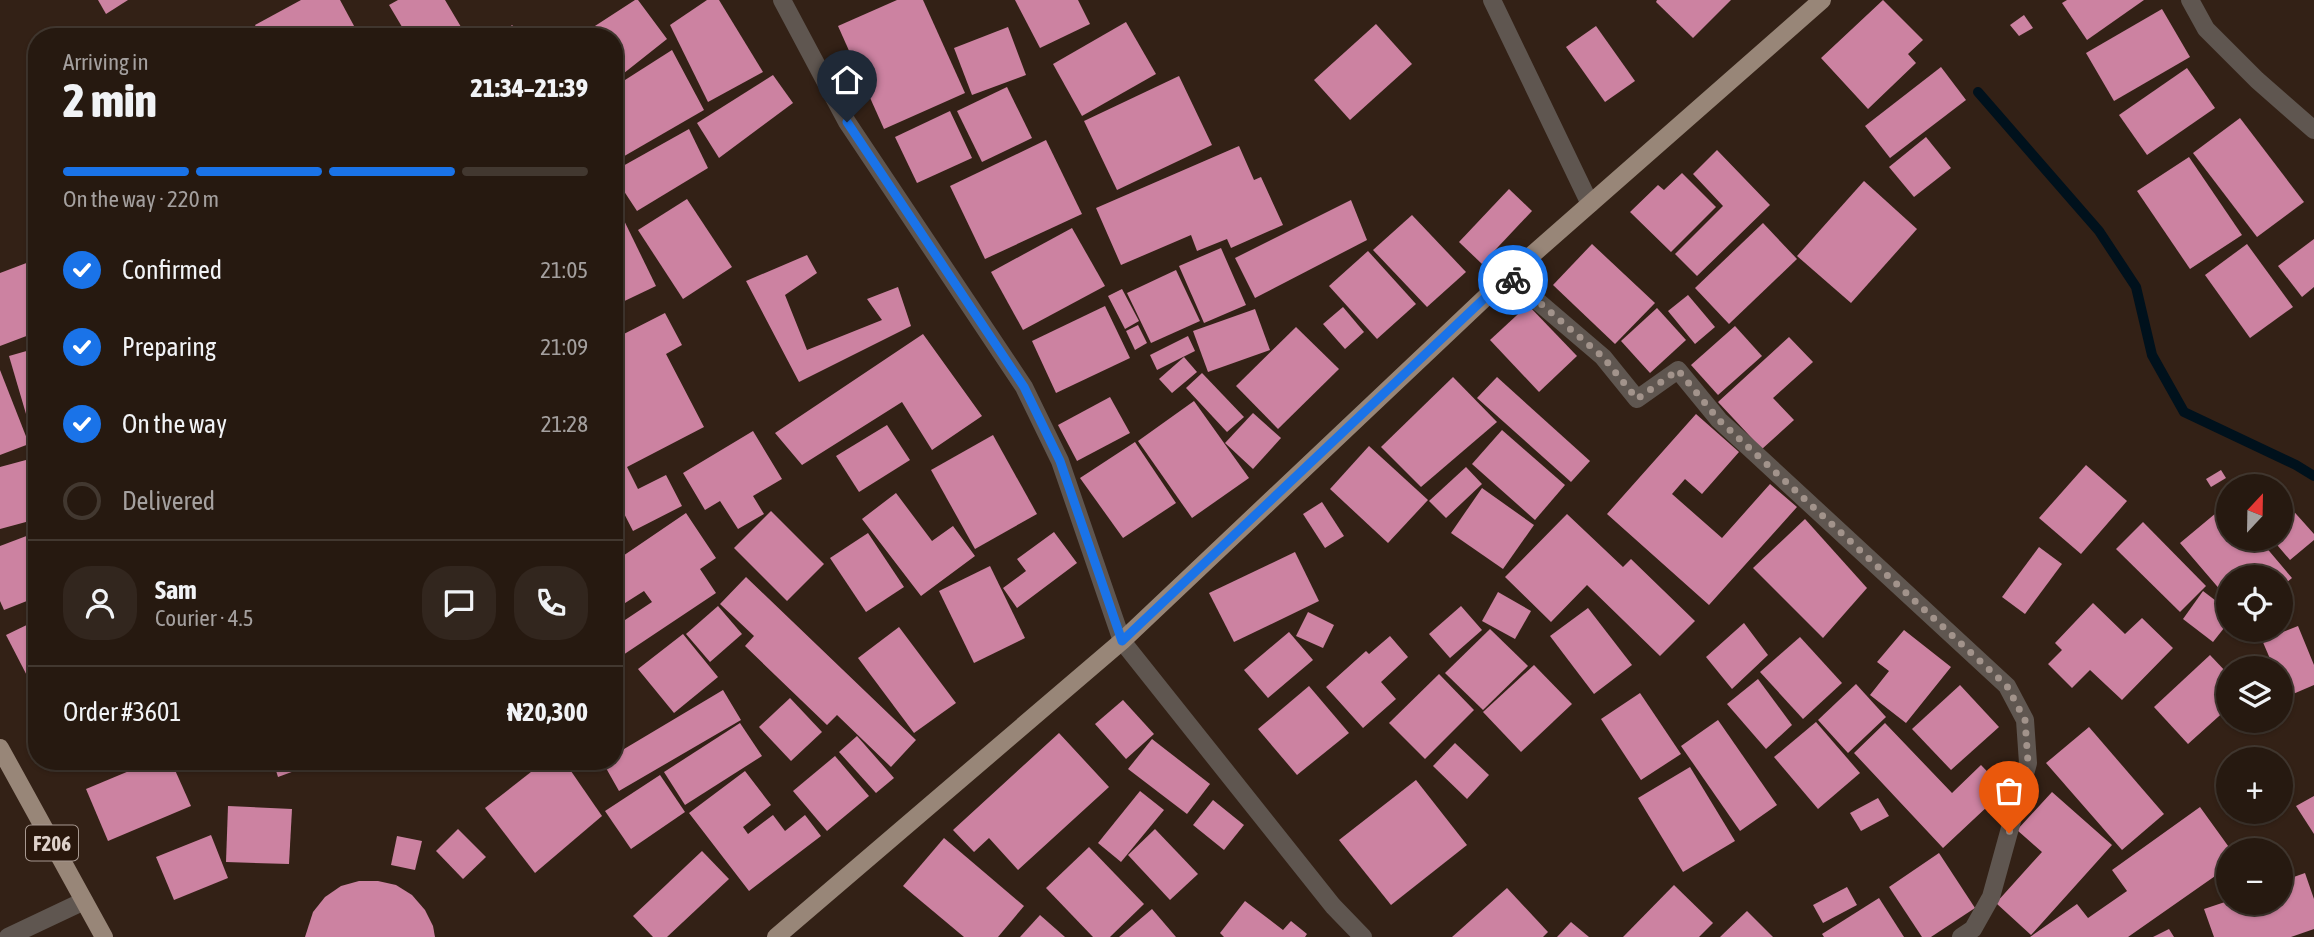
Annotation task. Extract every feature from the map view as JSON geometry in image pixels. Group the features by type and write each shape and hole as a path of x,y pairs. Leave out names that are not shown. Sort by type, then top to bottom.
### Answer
{"main road":[{"path":"776,937 1122,641 1508,276 1822,0"},
{"name":"F206","path":"0,748 104,937"}],"street":[{"path":"782,0 847,122 1024,387 1060,461 1122,641 1325,895 1363,937"},
{"path":"1492,0 1590,204"},
{"path":"2190,0 2206,29 2257,80 2314,130"},
{"path":"1508,276 1603,357 1637,399 1678,370 1719,420 2007,686 2025,720 2028,763 1991,897 1973,929 1961,937"},
{"path":"8,937 84,901"}],"building":[{"path":"98,0 128,0 106,14"},
{"path":"301,0 340,0 355,28 257,28 255,25"},
{"path":"398,0 445,0 462,28 403,28 389,5"},
{"path":"638,0 667,39 623,74 623,28 592,28"},
{"path":"707,0 719,0 763,72 708,102 670,25"},
{"path":"897,0 923,0 965,93 884,129 838,26"},
{"path":"1015,0 1078,0 1090,24 1040,48"},
{"path":"1731,0 1693,38 1656,2"},
{"path":"1883,0 1923,40 1908,54 1916,63 1868,109 1821,58"},
{"path":"2067,0 2144,0 2087,40 2062,3"},
{"path":"2162,9 2190,57 2114,101 2086,53"},
{"path":"2024,15 2033,28 2019,36 2010,25"},
{"path":"1126,22 1156,74 1082,116 1053,64"},
{"path":"1376,24 1412,64 1350,120 1314,80"},
{"path":"1596,26 1635,81 1605,102 1566,47"},
{"path":"1008,27 1026,75 972,95 954,48"},
{"path":"672,50 704,110 623,157 623,81"},
{"path":"1941,67 1966,100 1890,158 1865,126"},
{"path":"2187,68 2215,108 2147,155 2119,115"},
{"path":"773,75 793,103 719,158 697,123"},
{"path":"1179,76 1212,145 1117,190 1084,121"},
{"path":"1007,87 1032,138 982,162 957,111"},
{"path":"950,111 972,158 917,183 895,137"},
{"path":"2240,118 2304,202 2257,237 2193,153"},
{"path":"689,129 708,168 637,211 623,190 623,166"},
{"path":"1926,137 1951,168 1914,197 1889,167"},
{"path":"1046,140 1082,214 985,259 950,186"},
{"path":"1239,146 1254,180 1261,177 1283,225 1231,248 1227,239 1197,251 1191,235 1121,265 1096,208"},
{"path":"1717,150 1770,205 1697,276 1675,254 1723,206 1693,174"},
{"path":"2189,157 2242,235 2190,269 2137,191"},
{"path":"1682,173 1716,207 1671,252 1630,212 1658,185 1664,190"},
{"path":"1864,181 1917,229 1851,303 1797,256"},
{"path":"1509,189 1532,211 1482,264 1459,242"},
{"path":"687,199 732,267 683,299 638,230"},
{"path":"1351,200 1367,240 1255,298 1235,258"},
{"path":"1412,215 1466,272 1427,307 1373,250"},
{"path":"623,218 656,286 623,302"},
{"path":"1763,223 1797,259 1729,324 1695,288"},
{"path":"1072,228 1105,286 1023,330 991,272"},
{"path":"2314,239 2314,287 2302,297 2278,266"},
{"path":"1592,244 1655,303 1615,344 1553,285"},
{"path":"2247,244 2293,307 2250,338 2205,275"},
{"path":"1221,248 1246,305 1204,323 1179,266"},
{"path":"1368,251 1416,304 1377,339 1329,286"},
{"path":"807,255 817,273 785,295 807,350 882,320 867,299 898,287 911,326 799,382 746,281"},
{"path":"28,262 28,335 0,346 0,273"},
{"path":"1176,270 1200,321 1151,343 1127,293"},
{"path":"1122,289 1139,321 1125,329 1108,296"},
{"path":"1688,295 1715,327 1695,344 1668,311"},
{"path":"1528,305 1577,356 1539,392 1490,340"},
{"path":"1105,306 1130,358 1056,393 1032,341"},
{"path":"1343,307 1364,332 1345,349 1323,324"},
{"path":"1657,308 1686,340 1650,373 1621,341"},
{"path":"1255,309 1270,350 1208,372 1193,331"},
{"path":"665,313 682,345 666,354 704,427 627,467 638,489 666,475 682,506 633,531 623,512 623,334"},
{"path":"1138,325 1147,343 1135,350 1126,331"},
{"path":"1735,326 1762,356 1718,395 1691,365"},
{"path":"1296,327 1339,369 1278,429 1236,386"},
{"path":"923,334 982,416 932,450 902,402 802,465 775,433"},
{"path":"1188,336 1195,351 1157,370 1150,355"},
{"path":"1789,337 1813,362 1773,398 1794,420 1762,449 1718,402"},
{"path":"28,351 28,421 9,356"},
{"path":"1184,357 1197,372 1172,393 1159,379"},
{"path":"0,370 28,444 0,455"},
{"path":"1202,373 1244,417 1227,432 1186,388"},
{"path":"1453,377 1497,422 1421,487 1381,447"},
{"path":"1497,377 1590,461 1571,482 1477,398"},
{"path":"1110,397 1130,433 1077,461 1058,425"},
{"path":"1194,401 1249,478 1192,518 1138,441"},
{"path":"1253,413 1281,438 1253,469 1225,443"},
{"path":"1696,414 1739,452 1702,494 1685,479 1672,494 1722,538 1770,484 1797,507 1709,605 1607,514"},
{"path":"887,425 910,460 859,492 836,456"},
{"path":"1502,430 1565,485 1535,520 1472,464"},
{"path":"753,431 782,479 753,496 764,514 738,529 720,501 705,510 683,473"},
{"path":"993,435 1037,514 975,549 931,470"},
{"path":"1135,442 1176,503 1123,538 1080,478"},
{"path":"1369,446 1428,500 1388,543 1330,489"},
{"path":"28,459 28,521 0,529 0,467"},
{"path":"2086,465 2127,501 2081,554 2039,518"},
{"path":"1466,467 1482,484 1446,518 1429,501"},
{"path":"2221,470 2224,474 2216,474 2216,484 2211,487 2206,479"},
{"path":"1482,488 1534,525 1503,569 1451,533"},
{"path":"896,493 932,541 953,526 975,556 921,596 862,519"},
{"path":"1322,502 1344,536 1325,548 1303,514"},
{"path":"771,511 824,564 787,601 734,548"},
{"path":"2293,511 2314,534 2314,540 2290,560 2282,551 2293,551"},
{"path":"686,513 716,558 700,569 716,593 623,655 623,621 652,602 644,591 623,604 623,556"},
{"path":"2216,513 2216,551 2269,551 2281,565 2216,565 2216,585 2180,543"},
{"path":"1567,514 1623,567 1631,559 1695,621 1660,656 1587,585 1551,622 1505,577"},
{"path":"1805,519 1867,588 1823,638 1753,568"},
{"path":"2143,522 2206,586 2180,612 2116,549"},
{"path":"1054,532 1077,563 1017,608 1003,588 1026,571 1017,559"},
{"path":"868,533 904,587 866,612 830,558"},
{"path":"28,535 28,601 4,610 0,601 0,546"},
{"path":"2039,547 2062,564 2025,614 2002,597"},
{"path":"1295,552 1319,601 1234,642 1209,593"},
{"path":"990,566 1025,638 974,663 939,591"},
{"path":"746,577 916,740 891,767 837,715 827,725 745,646 754,636 720,604"},
{"path":"2203,591 2216,601 2216,638 2213,642 2183,619"},
{"path":"1498,592 1531,611 1515,639 1482,621"},
{"path":"2093,603 2125,634 2142,618 2173,648 2122,700 2090,670 2072,688 2048,664 2062,650 2055,643"},
{"path":"718,606 742,634 710,662 686,634"},
{"path":"1461,606 1482,630 1450,658 1429,634"},
{"path":"1588,608 1632,665 1594,694 1550,636"},
{"path":"1308,612 1334,625 1323,648 1296,636"},
{"path":"1744,623 1768,655 1732,689 1706,657"},
{"path":"28,624 28,678 6,635"},
{"path":"2298,626 2314,665 2314,685 2293,694 2293,656 2269,656 2263,642 2293,642 2293,628"},
{"path":"899,627 956,703 914,733 858,658"},
{"path":"1490,629 1528,666 1483,710 1445,673"},
{"path":"1904,630 1951,667 1906,723 1870,695 1889,671 1877,662"},
{"path":"1289,632 1313,660 1268,698 1244,670"},
{"path":"683,634 718,677 674,713 638,669"},
{"path":"1390,636 1408,657 1381,682 1396,699 1363,728 1326,687 1366,651 1369,654"},
{"path":"1800,637 1842,683 1803,719 1760,672"},
{"path":"2210,655 2216,661 2216,719 2188,744 2154,707"},
{"path":"1534,665 1572,704 1521,752 1483,712"},
{"path":"1439,674 1474,710 1425,759 1389,723"},
{"path":"1758,679 1792,725 1766,749 1727,704"},
{"path":"1856,684 1886,717 1848,753 1818,720"},
{"path":"1960,685 1999,727 1951,770 1912,729"},
{"path":"1309,686 1349,733 1297,775 1258,729"},
{"path":"723,690 741,720 619,791 607,770 623,770 623,750"},
{"path":"1640,693 1681,754 1641,780 1601,719"},
{"path":"790,698 822,732 791,761 759,727"},
{"path":"1123,700 1154,734 1126,759 1095,724"},
{"path":"1718,720 1777,805 1740,831 1681,746"},
{"path":"1816,722 1860,773 1818,809 1774,757"},
{"path":"740,723 762,756 685,805 664,772"},
{"path":"1885,723 1952,793 1981,765 2005,790 1943,848 1854,753"},
{"path":"2089,727 2164,814 2122,850 2046,763"},
{"path":"1059,733 1109,787 1018,870 989,838 974,852 953,830"},
{"path":"857,736 894,778 876,793 839,752"},
{"path":"1152,739 1210,784 1187,814 1128,769"},
{"path":"1455,743 1489,775 1467,799 1433,766"},
{"path":"835,756 869,796 827,831 793,791"},
{"path":"1690,767 1735,841 1683,872 1638,798"},
{"path":"131,770 175,770 191,806 108,841 86,789"},
{"path":"276,770 297,770 278,777"},
{"path":"534,770 570,770 602,816 535,873 485,808"},
{"path":"745,771 771,805 743,827 748,834 773,815 785,831 805,815 821,836 749,891 689,813"},
{"path":"660,775 685,812 631,849 605,811"},
{"path":"1416,780 1467,845 1391,905 1339,840"},
{"path":"1140,791 1164,810 1121,862 1098,843"},
{"path":"2052,792 2112,845 2031,935 1996,903 2042,852 2017,830"},
{"path":"2314,796 2314,834 2296,806"},
{"path":"1878,798 1889,816 1861,831 1850,813"},
{"path":"1213,800 1244,825 1224,850 1193,825"},
{"path":"228,806 292,809 289,864 226,862"},
{"path":"2200,807 2222,838 2216,838 2216,875 2128,937 2030,937 2077,904 2088,918 2127,891 2112,870"},
{"path":"458,829 486,857 463,879 436,851"},
{"path":"1155,829 1198,874 1170,900 1128,855"},
{"path":"211,835 228,878 174,900 156,857"},
{"path":"397,836 422,841 415,870 391,865"},
{"path":"944,838 1024,906 998,937 964,937 903,886"},
{"path":"1089,847 1144,904 1110,937 1093,937 1046,888"},
{"path":"702,851 729,879 667,937 653,937 633,916"},
{"path":"1939,853 1975,908 1931,937 1922,937 1889,887"},
{"path":"2305,873 2314,899 2314,929 2291,937 2214,937 2204,909 2216,905 2216,915 2293,915 2293,877"},
{"path":"359,881 396,885 412,895 425,910 435,937 305,937 313,912 325,897 341,886"},
{"path":"1674,885 1713,923 1699,937 1623,937"},
{"path":"1847,887 1857,905 1823,923 1813,905"},
{"path":"1507,888 1548,932 1543,937 1452,937"},
{"path":"1879,898 1904,937 1824,937 1822,934"},
{"path":"1245,901 1283,930 1291,921 1307,934 1305,937 1224,937 1220,933"},
{"path":"1152,909 1176,937 1119,937"},
{"path":"1747,911 1773,937 1720,937"},
{"path":"1040,915 1065,937 1020,937"},
{"path":"1571,922 1589,937 1557,937"},
{"path":"2169,929 2174,937 2153,937"}],"waterway":[{"path":"1978,92 2099,231 2136,287 2152,355 2184,412 2314,476"}],"way so far":[{"path":"1513,280 1603,357 1637,399 1678,370 1719,420 2007,686 2025,720 2028,763 2009,833"}],"route":[{"path":"847,122 1024,387 1060,461 1122,641 1508,276 1513,280"}]}
